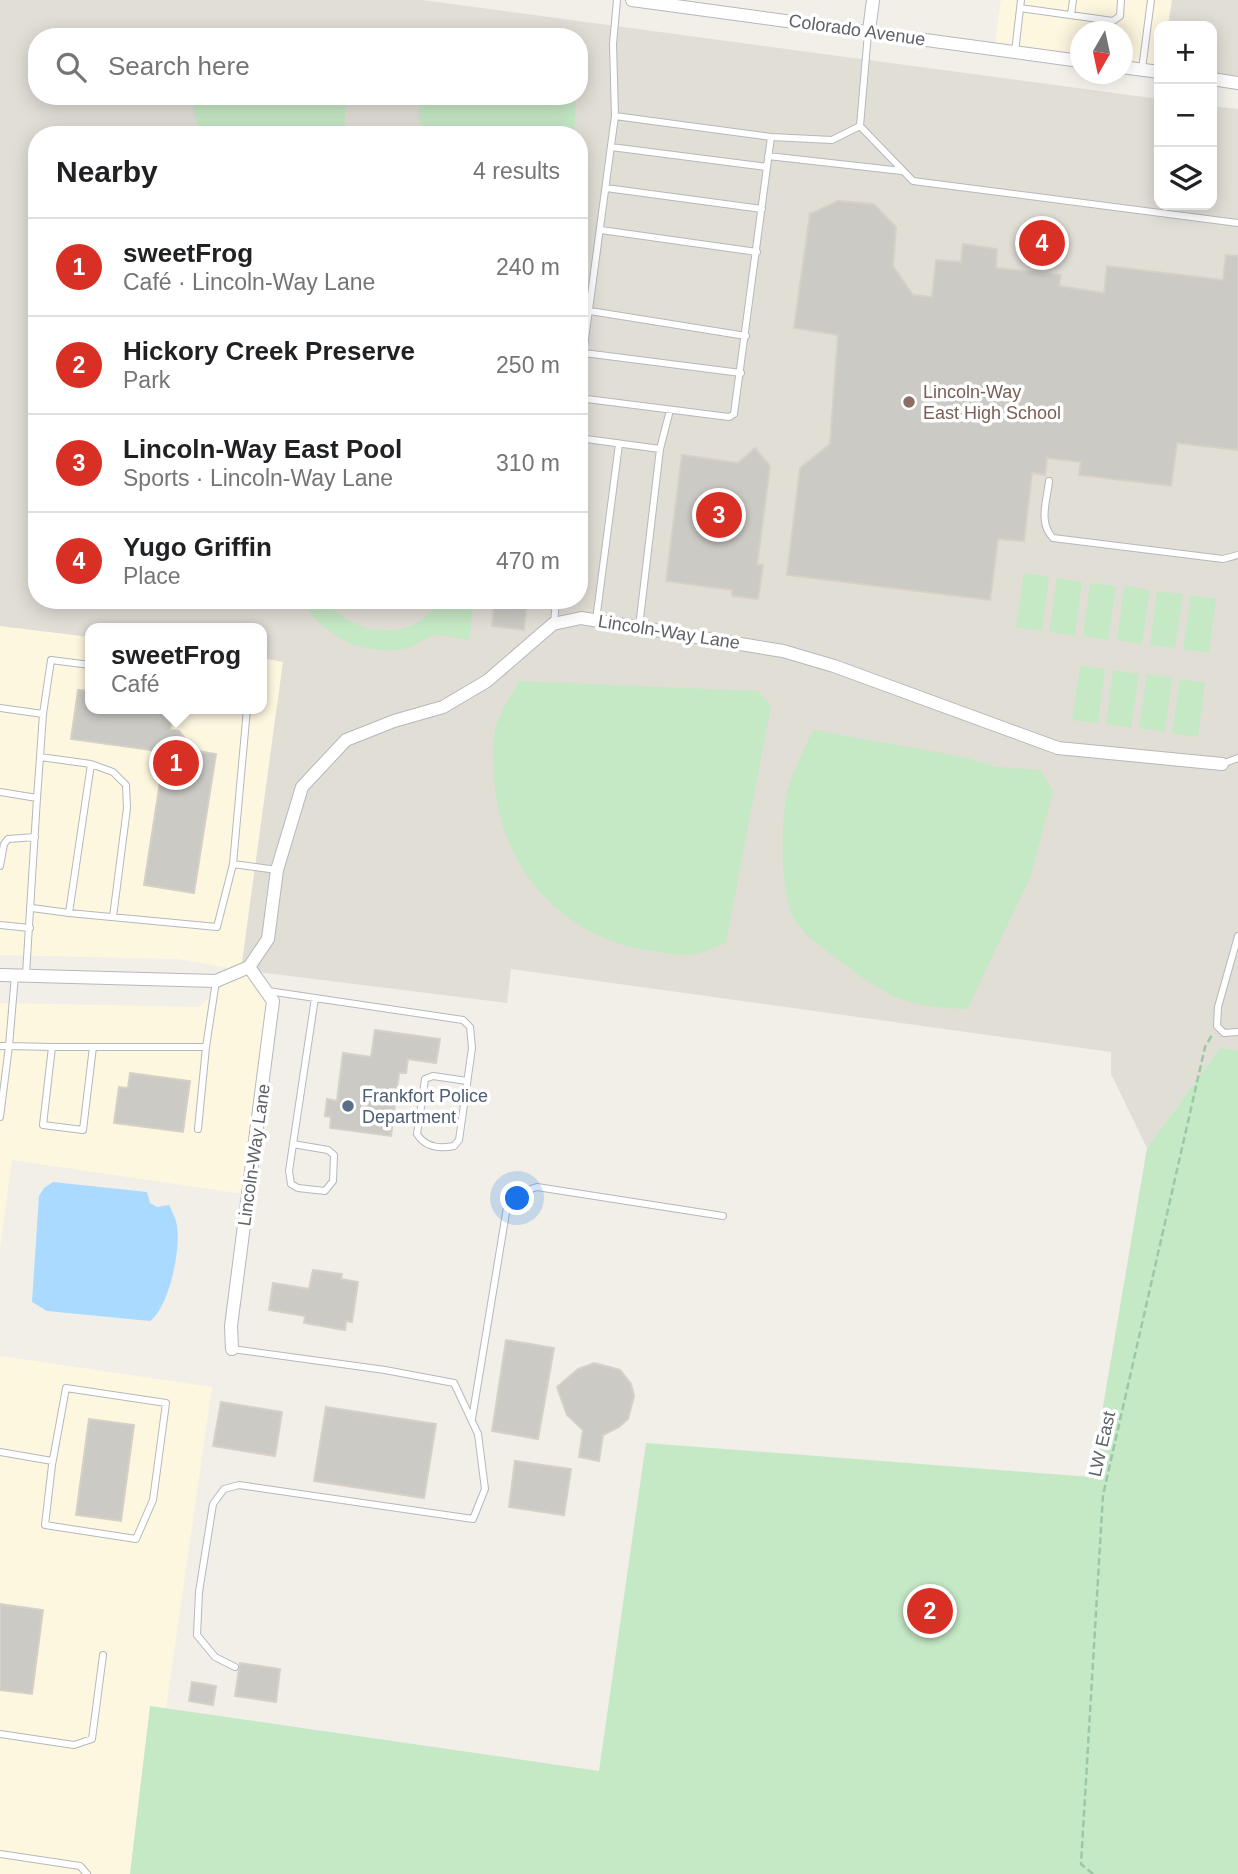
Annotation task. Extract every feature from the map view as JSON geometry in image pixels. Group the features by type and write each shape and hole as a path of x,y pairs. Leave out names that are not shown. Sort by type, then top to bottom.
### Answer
{"street":[{"name":"Colorado Avenue","path":"632,0 1070,60"},
{"path":"869,31 873,0"},
{"path":"1133,68 1154,71"},
{"path":"1217,80 1238,83"},
{"name":"Lincoln-Way Lane","path":"553,624 581,618 796,655 1058,748 1222,764"},
{"path":"0,975 216,981 249,968 268,939 277,870 302,788 346,740 394,721 443,707 487,681 553,624"},
{"name":"Lincoln-Way Lane","path":"232,1349 231,1326 273,1001 249,968"}],"lane":[{"path":"588,326 615,116 613,44 617,0"},
{"path":"1015,52 1021,0"},
{"path":"1071,15 1073,0"},
{"path":"1020,8 1118,20 1121,0"},
{"path":"1142,69 1151,0"},
{"path":"869,31 860,126 913,181 1238,223"},
{"path":"615,116 771,137 832,140 860,126"},
{"path":"588,399 729,417 736,408 771,137"},
{"path":"611,147 767,167"},
{"path":"768,156 903,171"},
{"path":"606,188 762,209"},
{"path":"601,230 757,252"},
{"path":"590,312 746,336"},
{"path":"588,354 741,373"},
{"path":"639,627 660,449 670,410"},
{"path":"588,439 660,449"},
{"path":"596,620 620,444"},
{"path":"1049,481 1044,519 1046,531 1053,538 1223,559 1238,555"},
{"path":"553,624 555,609"},
{"path":"0,1117 2,1084 30,928 43,713 51,660 85,664"},
{"path":"0,708 43,713"},
{"path":"32,908 217,927 233,864 247,714"},
{"path":"40,757 91,764 113,772 126,785 127,808 113,917"},
{"path":"1222,764 1238,758"},
{"path":"69,913 91,764"},
{"path":"0,792 37,797"},
{"path":"0,866 4,838 35,837"},
{"path":"233,864 277,870"},
{"path":"0,925 30,928"},
{"path":"1238,936 1217,1007 1217,1026 1224,1033 1238,1032"},
{"path":"198,1129 216,981"},
{"path":"266,991 463,1020 472,1036 467,1081 459,1140 454,1146 444,1148 422,1142 417,1134 425,1079 433,1076 467,1081"},
{"path":"293,1144 328,1150 334,1155 333,1181 325,1191 298,1188 290,1184 293,1144 316,998"},
{"path":"0,1046 206,1047"},
{"path":"52,1047 43,1125 83,1130 93,1047"},
{"path":"472,1420 507,1207 516,1194 537,1187 723,1216"},
{"path":"232,1349 386,1370 454,1383 478,1434 485,1489 473,1519 239,1485 224,1489 213,1504 199,1592 197,1635 215,1657 234,1667"},
{"path":"0,1452 52,1461 45,1525 136,1539 144,1527 153,1500 166,1404 66,1388 52,1465"},
{"path":"0,1734 74,1745 92,1740 103,1655"},
{"path":"0,1854 80,1866 87,1874"}],"path":[{"name":"LW East","path":"1093,1874 1081,1864 1103,1495 1205,1047 1217,1026"}],"shaded area":[{"name":"Lincoln-Way East High School","path":"0,0 422,0 1154,98 1154,210 1217,210 1217,107 1238,109 1238,1050 1220,1048 1147,1148 1111,1074 1111,1052 511,969 507,1003 241,970 283,662 267,659 267,623 85,623 85,636 0,626"},
{"path":"1001,0 1172,0 1169,21 1154,21 1154,67 1133,64 1133,21 1070,21 1070,54 995,43"},
{"path":"1172,0 1238,0 1238,79 1217,76 1217,21 1169,21"},
{"path":"0,626 85,636 85,714 267,714 267,659 283,661 241,969 267,1004 244,1194 12,1160 0,1248 0,1003 199,1007 240,970 178,959 0,955"},
{"path":"0,1356 212,1387 166,1709 150,1707 130,1874 0,1874"}],"green space":[{"path":"192,105 346,105 345,126 198,126"},
{"path":"419,105 576,105 575,126 421,126"},
{"path":"1024,573 1049,577 1042,631 1016,627"},
{"path":"1057,578 1082,582 1075,636 1049,632"},
{"path":"1090,583 1116,586 1108,640 1083,636"},
{"path":"1124,586 1150,590 1142,644 1117,640"},
{"path":"1157,591 1183,594 1175,648 1150,645"},
{"path":"1191,595 1216,599 1209,653 1183,649"},
{"path":"308,609 334,609 357,624 395,630 420,621 433,609 473,609 469,640 437,635 408,648 392,650 377,650 347,642 322,625"},
{"path":"1080,666 1105,669 1098,723 1072,720"},
{"path":"1113,670 1139,674 1131,728 1106,724"},
{"path":"1147,674 1172,678 1165,732 1139,728"},
{"path":"1180,679 1205,683 1198,737 1172,733"},
{"path":"519,681 758,691 771,706 726,943 700,953 686,955 621,944 591,932 564,915 542,894 523,869 508,841 499,810 494,777 495,729"},
{"path":"813,730 959,756 998,767 1041,770 1053,792 1030,878 967,1009 915,1003 874,986 818,944 796,922 786,894 783,819 790,782"},
{"path":"1220,1048 1238,1050 1238,1874 130,1874 150,1706 599,1771 646,1443 1091,1477 1147,1148"}],"water":[{"path":"53,1182 147,1192 150,1203 157,1207 169,1205 177,1226 175,1263 163,1304 150,1321 47,1311 32,1302 39,1196 44,1188"}],"building":[{"name":"Lincoln-Way East High School","path":"838,201 874,204 896,227 893,266 913,295 932,297 936,260 961,262 963,244 997,249 996,268 1061,275 1059,286 1104,293 1107,266 1223,280 1226,255 1238,256 1238,450 1177,443 1171,486 1079,475 1081,462 1047,458 1045,475 1032,473 1024,541 998,539 990,600 787,575 800,468 830,444 838,335 794,328 810,214"},
{"path":"755,448 770,466 757,565 763,565 758,599 732,596 732,590 666,581 682,455 738,463"},
{"path":"494,609 526,609 524,630 492,626"},
{"path":"78,690 85,691 85,714 172,714 170,730 179,731 187,741 185,749 216,754 194,893 144,885 162,769 151,750 71,739"},
{"path":"375,1030 440,1039 436,1063 408,1059 406,1073 399,1073 391,1136 330,1128 331,1117 325,1116 327,1099 337,1101 343,1053 371,1057"},
{"path":"130,1073 190,1081 183,1132 114,1123 119,1087 128,1088"},
{"path":"313,1270 342,1274 341,1279 358,1282 352,1322 346,1321 345,1330 304,1323 305,1316 269,1310 273,1283 309,1289"},
{"path":"506,1340 554,1348 538,1439 492,1431"},
{"path":"594,1363 620,1370 631,1384 634,1396 628,1419 603,1435 599,1461 579,1457 583,1430 567,1415 557,1387 578,1369"},
{"path":"221,1402 282,1412 275,1456 213,1446"},
{"path":"326,1407 436,1424 424,1498 314,1481"},
{"path":"89,1419 134,1425 121,1521 76,1515"},
{"path":"515,1461 571,1469 564,1515 509,1507"},
{"path":"0,1604 43,1610 32,1694 0,1690"},
{"path":"240,1663 280,1669 276,1702 235,1696"},
{"path":"192,1682 216,1686 213,1705 189,1701"}],"place":[{"name":"Yugo Griffin","path":"1042,243"},
{"name":"Lincoln-Way East High School","path":"909,402"},
{"name":"Lincoln-Way East Pool","path":"719,515"},
{"name":"sweetFrog","path":"176,763"},
{"name":"Frankfort Police Department","path":"348,1106"},
{"name":"Hickory Creek Preserve","path":"930,1611"}]}
